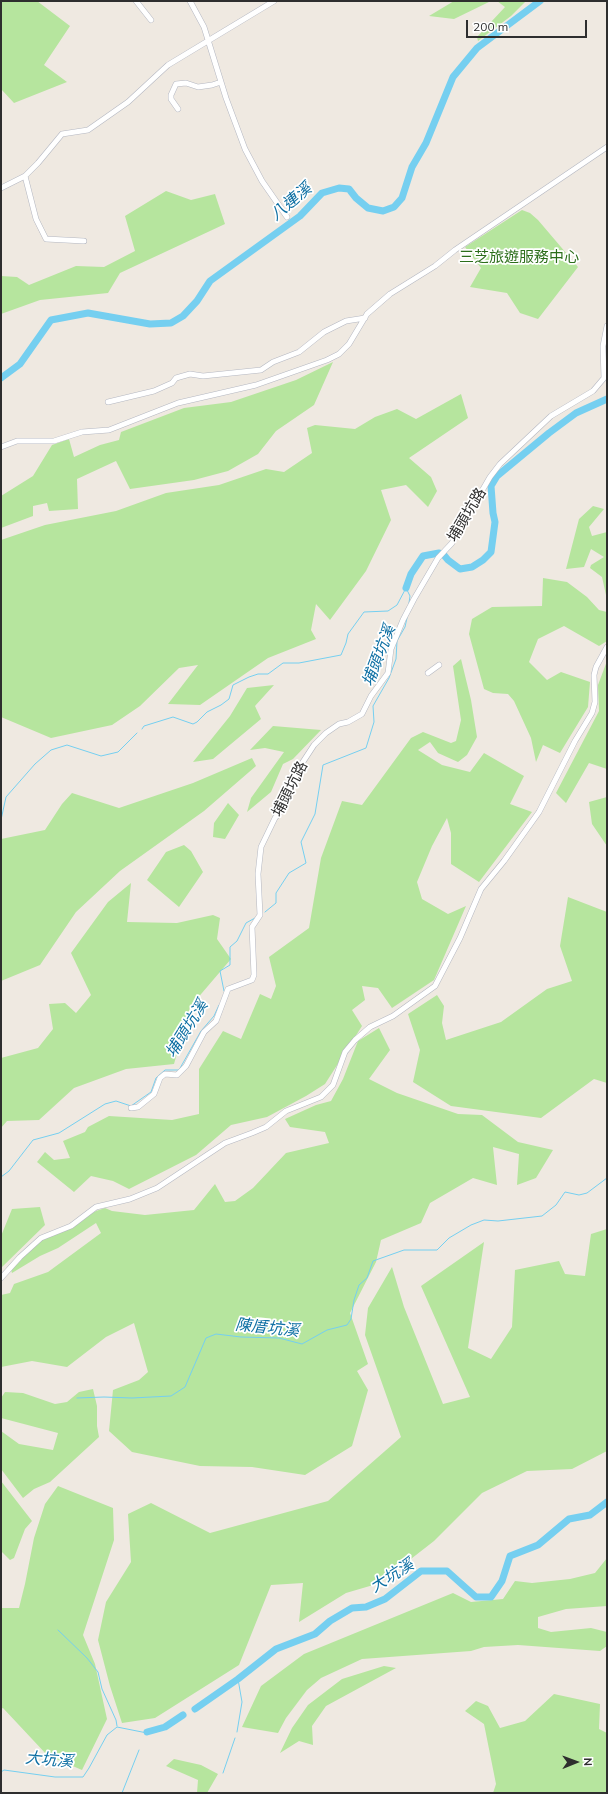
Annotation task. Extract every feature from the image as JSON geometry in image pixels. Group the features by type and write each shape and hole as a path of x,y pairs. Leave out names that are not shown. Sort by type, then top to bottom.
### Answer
{"street":[{"path":"136,1 151,20"},
{"path":"190,1 204,27 220,82 245,149 257,172 288,218"},
{"path":"1,188 25,176 62,134 88,130 128,102 168,65 274,1"},
{"path":"178,109 171,99 171,95 176,84 186,83 198,87 220,82"},
{"path":"1,447 17,441 54,441 82,432 109,430 178,403 256,385 312,367 339,354 349,344 365,318 378,303 435,266 456,250 607,147"},
{"path":"25,176 36,219 46,239 84,241"},
{"path":"108,402 154,391 172,382 176,378 190,374 203,376 260,370 273,362 299,352 324,332 346,321 365,318"},
{"name":"埔頭坑路","path":"131,1108 138,1107 154,1094 160,1078 165,1074 177,1075 186,1066 204,1032 216,1021 228,989 252,980 254,975 252,927 260,915 258,874 261,847 275,818 285,806 295,774 314,745 326,733 339,724 348,722 362,714 371,696 388,673 391,649 402,620 438,558 452,543 490,477 500,464 551,416 593,390 604,378 603,346 607,326"},
{"path":"1,1278 20,1257 41,1238 71,1226 96,1207 130,1199 157,1188 225,1143 266,1127 286,1111 322,1097 333,1085 345,1052 361,1034 370,1027 393,1016 435,986 460,938 481,889 504,861 539,812 575,741 592,713 595,702 594,675 599,660 607,647"},
{"path":"428,673 439,665"}],"green space":[{"path":"1,1 37,1 70,26 44,65 67,82 14,103 1,89"},
{"path":"454,1 491,1 454,19 429,16"},
{"path":"497,1 526,1 511,16 478,41 477,37 505,7"},
{"path":"166,191 191,200 215,194 225,224 120,273 108,293 40,300 1,314 1,276 17,277 29,285 76,266 104,267 135,251 125,216"},
{"name":"三芝旅遊服務中心","path":"522,210 530,213 538,220 578,267 538,319 520,313 507,293 470,287 481,268 465,247"},
{"path":"333,362 314,405 276,431 258,454 228,471 194,480 130,489 116,461 77,479 78,509 49,511 47,503 33,506 33,516 1,528 1,496 33,476 52,445 69,439 74,457 100,445 119,440 121,432 184,408 231,402 296,380"},
{"path":"461,394 468,418 409,458 431,477 437,491 428,507 406,485 381,490 391,520 366,571 330,620 316,604 311,630 316,639 268,658 200,705 168,704 198,665 179,668 140,706 112,725 51,738 1,717 1,540 45,525 116,511 166,493 219,485 266,469 284,472 312,453 307,428 315,425 355,429 375,417 397,409 416,419"},
{"path":"593,506 604,509 589,527 592,536 607,532 606,595 602,577 590,568 591,565 604,557 591,549 584,567 566,569 579,519"},
{"path":"543,578 567,582 587,597 599,610 607,612 607,641 599,646 564,626 538,639 529,662 547,680 561,672 590,682 588,707 560,753 543,745 536,762 531,738 514,701 508,694 493,693 484,689 469,634 472,619 492,607 542,606"},
{"path":"461,659 471,700 477,737 467,755 458,762 438,753 430,742 418,750 442,765 470,772 484,753 524,776 510,804 532,812 479,882 451,864 451,833 447,818 432,846 417,882 422,899 448,914 466,906 434,980 392,1008 378,988 362,986 365,1000 352,1010 362,1026 325,1084 306,1096 267,1117 231,1125 196,1155 129,1189 113,1181 91,1176 74,1192 37,1162 45,1152 54,1160 70,1158 63,1141 85,1132 88,1127 109,1116 172,1120 199,1114 199,1069 223,1031 241,1039 260,994 271,999 276,986 269,957 309,928 321,858 342,801 362,805 411,738 423,732 451,743 456,741 461,720 453,666"},
{"path":"607,661 607,769 589,763 566,803 556,793 599,711 598,685"},
{"path":"274,685 255,706 261,719 213,759 193,762 230,716 247,688"},
{"path":"273,726 321,730 293,759 283,764 271,792 247,812 251,798 284,752 265,748 250,750"},
{"path":"252,758 256,766 204,811 120,871 76,912 40,965 1,981 1,839 45,830 62,804 72,793 119,808 193,783"},
{"path":"607,797 607,846 592,824 589,802"},
{"path":"228,803 239,815 225,839 213,837 214,823"},
{"path":"184,845 191,851 203,872 179,907 147,880 166,852"},
{"path":"131,883 127,922 177,923 213,915 220,918 217,939 231,959 190,1007 174,1064 126,1069 74,1088 39,1120 7,1121 1,1128 1,1058 38,1048 53,1029 49,1004 65,1003 76,1013 91,995 71,953 108,902"},
{"path":"568,897 607,912 607,1083 594,1079 541,1118 451,1106 413,1082 420,1050 408,1014 437,995 444,1006 442,1023 446,1040 501,1022 547,989 572,981 560,946"},
{"path":"379,1028 390,1050 369,1079 397,1093 458,1114 482,1115 518,1142 553,1150 536,1178 517,1185 519,1154 493,1147 497,1185 473,1178 430,1203 421,1223 381,1240 376,1262 350,1313 368,1364 357,1371 368,1390 352,1446 305,1475 252,1467 200,1466 132,1452 109,1431 113,1390 139,1380 148,1372 134,1323 106,1337 67,1367 32,1361 1,1367 1,1295 10,1293 14,1284 48,1272 101,1233 96,1223 58,1248 40,1256 12,1273 11,1270 43,1236 105,1208 112,1211 145,1215 194,1210 215,1184 225,1202 235,1201 253,1188 286,1153 329,1143 325,1132 290,1127 285,1119 316,1105 331,1101 343,1079 358,1041"},
{"path":"40,1207 45,1225 1,1268 1,1236 12,1209"},
{"path":"607,1229 607,1451 572,1469 527,1471 482,1493 434,1541 380,1583 346,1593 299,1622 303,1583 271,1585 239,1665 155,1718 122,1723 110,1686 98,1640 106,1602 131,1562 128,1514 151,1503 210,1533 328,1501 401,1437 365,1335 368,1308 392,1267 404,1307 443,1404 470,1397 421,1286 484,1242 468,1348 491,1359 512,1327 515,1270 559,1261 565,1274 585,1276 591,1234"},
{"path":"93,1389 97,1406 97,1426 99,1437 50,1482 34,1489 23,1498 1,1469 1,1431 19,1444 53,1450 58,1433 1,1418 1,1398 5,1392 23,1393 55,1404 67,1402 79,1392"},
{"path":"1,1481 32,1521 25,1529 14,1558 10,1560 1,1551"},
{"path":"58,1486 113,1508 114,1540 83,1635 95,1664 107,1719 82,1770 47,1755 3,1708 1,1709 1,1608 19,1608 34,1538 45,1504"},
{"path":"607,1558 607,1606 566,1609 538,1617 538,1628 551,1632 591,1628 607,1632 607,1646 600,1651 518,1645 484,1647 471,1651 362,1659 321,1678 307,1690 286,1718 278,1733 242,1727 261,1686 304,1654 453,1593 471,1602 503,1599 515,1581 532,1583 570,1579 595,1573"},
{"path":"384,1666 396,1668 326,1706 312,1726 313,1745 299,1741 280,1753 292,1728 308,1705 342,1679"},
{"path":"554,1694 600,1704 599,1729 607,1733 607,1793 493,1793 496,1784 484,1724 465,1711 476,1701 488,1706 500,1728 525,1721"},
{"path":"174,1759 201,1765 218,1774 207,1793 197,1793 198,1780 166,1766"}],"waterway":[{"name":"八連溪","path":"1,378 20,364 51,320 88,313 150,324 171,323 183,316 197,301 210,281 300,216 322,193 339,188 349,189 356,198 368,208 383,211 394,207 402,198 412,167 426,143 453,77 477,48 540,1"},
{"name":"埔頭坑溪","path":"443,554 460,569 472,567 483,560 491,552 495,522 491,486 497,476 576,413 607,399"},
{"name":"埔頭坑溪","path":"406,588 411,574 423,556 439,553"},
{"name":"埔頭坑溪","path":"406,588 410,596 409,603"},
{"path":"142,729 144,726 173,717 193,724 207,712 229,699 233,685 249,677 258,674 268,674 283,663 299,663 341,655 348,634 364,612 388,611 397,605 406,588"},
{"name":"埔頭坑溪","path":"265,912 276,903 276,893 289,873 306,863 301,842 315,814 323,765 366,748 374,722 373,706 389,678 396,659 397,641 405,627 407,618"},
{"path":"1,820 6,797 35,764 51,750 67,745 101,756 118,752 137,733"},
{"name":"埔頭坑溪","path":"224,991 220,971 230,965 230,947 237,941 246,923 255,918"},
{"name":"埔頭坑溪","path":"1,1177 9,1171 33,1140 59,1133 105,1104 116,1101 131,1106 151,1092 156,1078 165,1070 179,1070 201,1031 214,1016 219,1005"},
{"name":"陳厝坑溪","path":"77,1398 171,1396 185,1387 206,1338 216,1334 241,1337 279,1338 302,1344 327,1330 347,1325 351,1319 354,1300 359,1285 367,1278 373,1261 404,1250 437,1250 449,1238 471,1225 484,1220 498,1221 542,1216 556,1205 565,1192 579,1195 587,1193 607,1178"},
{"name":"大坑溪","path":"195,1709 238,1679 276,1649 315,1634 330,1621 352,1608 366,1607 385,1599 421,1571 447,1571 476,1597 491,1597 502,1581 510,1556 538,1545 569,1519 590,1515 607,1502"},
{"path":"58,1630 87,1658 98,1672 102,1689 116,1720 117,1726"},
{"path":"237,1732 242,1702 238,1679"},
{"name":"大坑溪","path":"147,1732 165,1727 183,1715"},
{"name":"大坑溪","path":"1,1772 4,1770 55,1777 83,1777 107,1735 117,1727 147,1733"},
{"path":"223,1773 235,1738"},
{"path":"122,1793 139,1750"}]}
